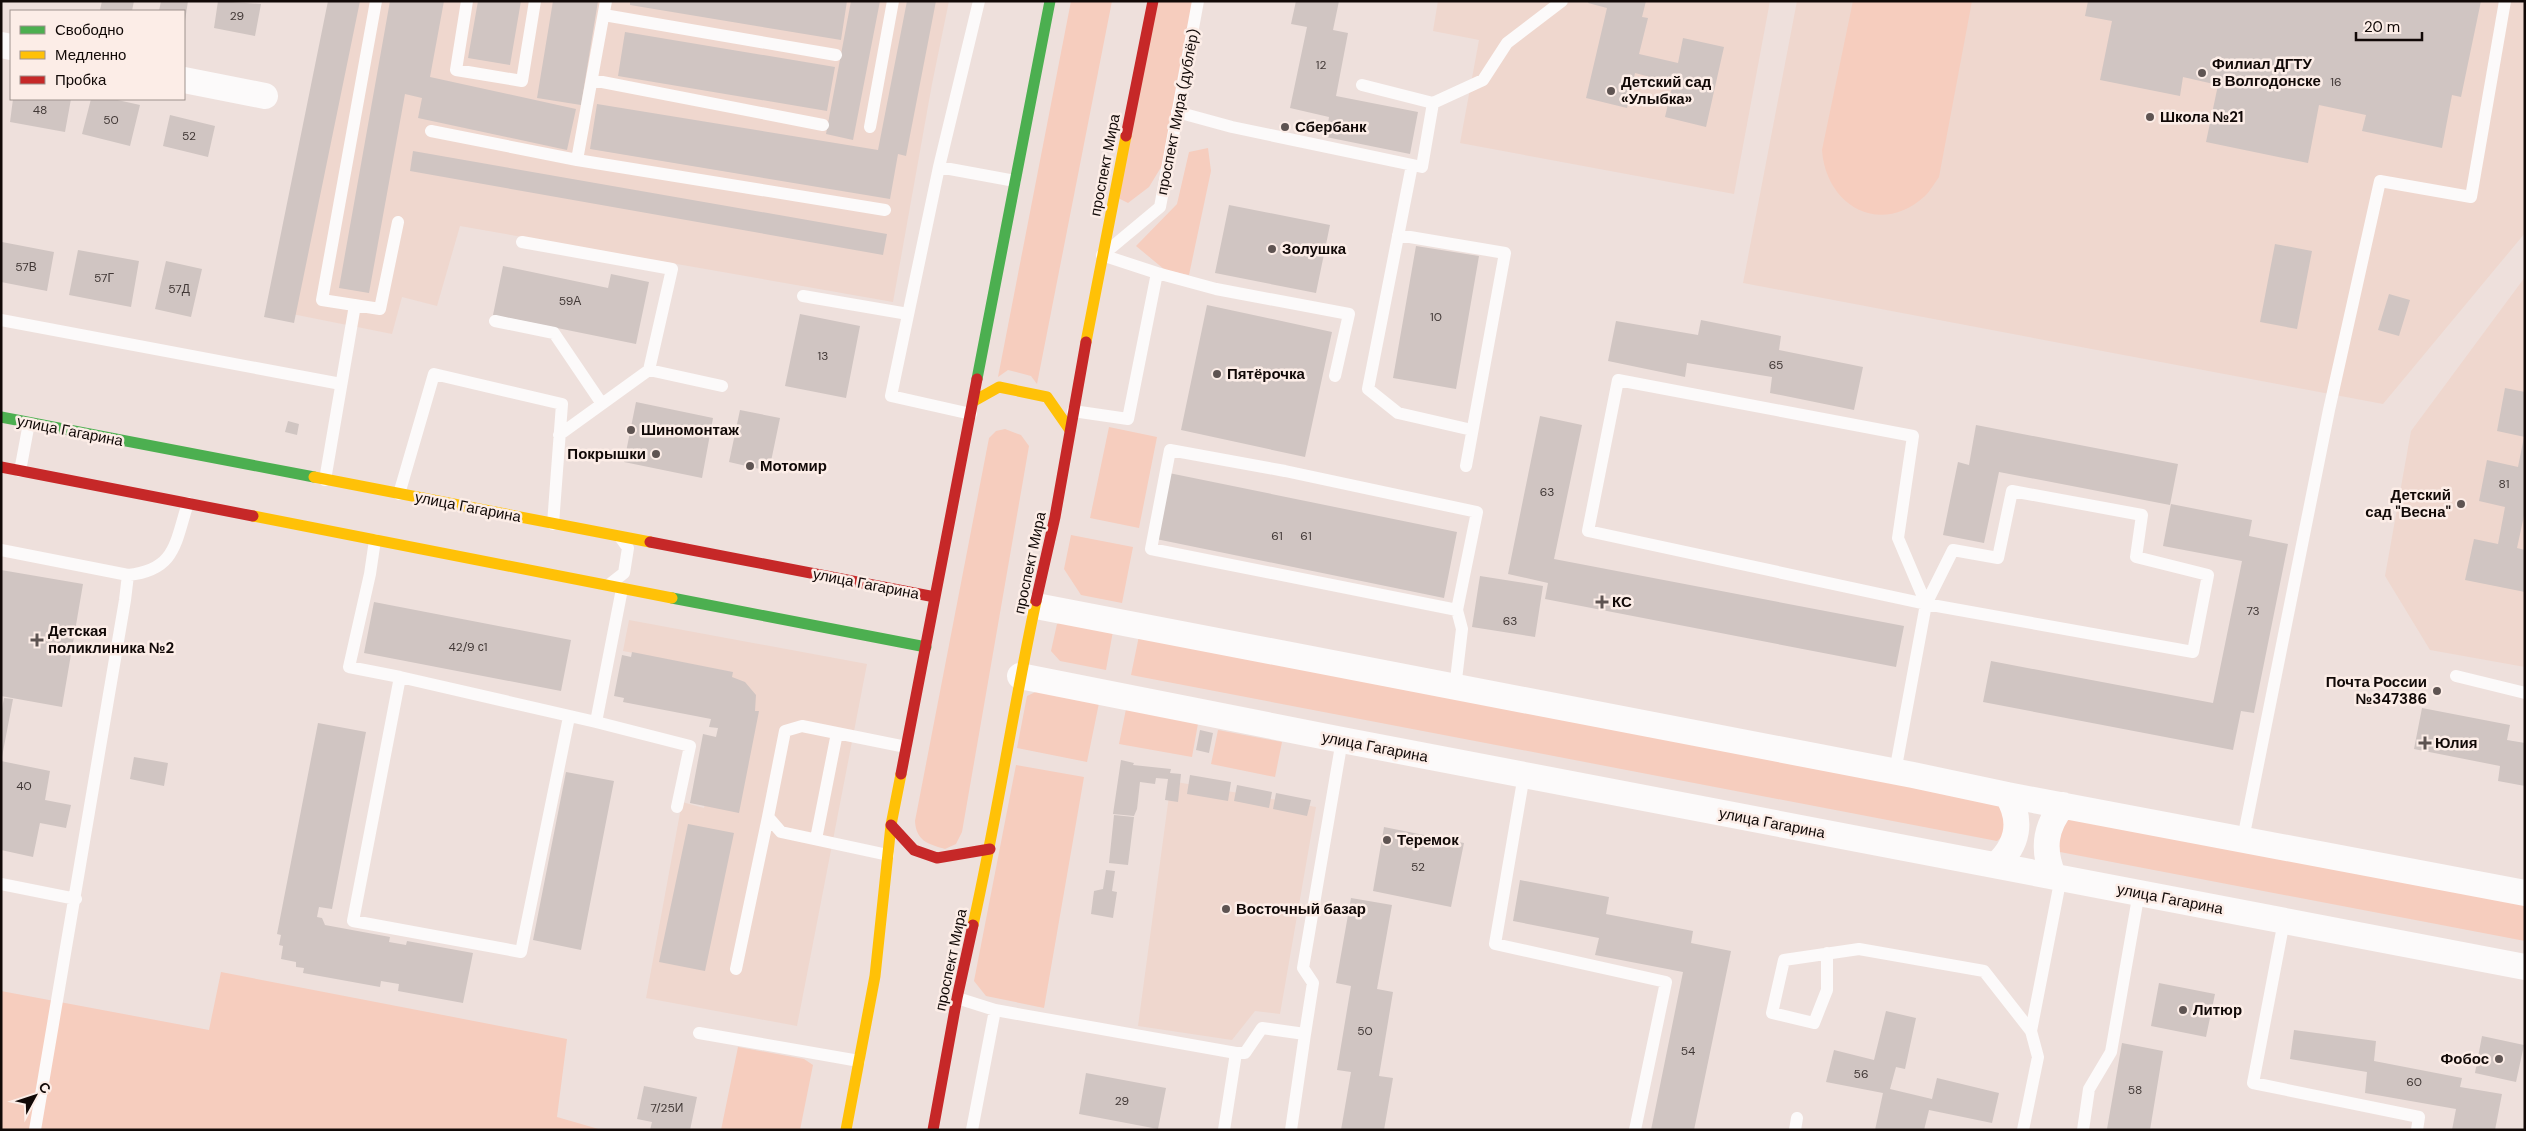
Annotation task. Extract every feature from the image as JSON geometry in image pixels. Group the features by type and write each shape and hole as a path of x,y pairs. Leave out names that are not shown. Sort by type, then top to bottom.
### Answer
{"main road":[{"path":"846,1130 875,976 891,825 1050,1"},
{"name":"проспект Мира","path":"933,1130 957,998 990,849 1020,676 1055,517 1102,255 1153,1"},
{"path":"972,407 999,386 1048,398 1070,430"},
{"name":"улица Гагарина","path":"1,417 935,597"},
{"path":"1,467 926,647"},
{"path":"891,825 914,850 937,858 990,849"}],"street":[{"path":"185,80 265,96"},
{"path":"1036,606 2007,795 2243,838 2525,893"},
{"name":"улица Гагарина","path":"1020,676 1342,740 2525,967"},
{"path":"1996,864 2012,848 2016,838 2016,816 2007,795"},
{"path":"2057,876 2047,861 2046,837 2053,819 2064,805"}],"lane":[{"path":"376,1 322,300 380,309 398,222"},
{"path":"468,1 456,70 522,81 535,1"},
{"path":"577,160 606,1"},
{"path":"870,127 893,1"},
{"path":"972,407 891,396 939,167 979,1"},
{"name":"проспект Мира (дублёр)","path":"1102,255 1160,207 1198,1"},
{"path":"1362,85 1433,103 1483,80 1507,43 1562,1"},
{"path":"2243,838 2330,410 2380,182 2471,197 2505,1"},
{"path":"604,15 836,54"},
{"path":"592,80 824,125"},
{"path":"1177,112 1232,127 1422,167 1433,103"},
{"path":"431,131 577,160 885,210"},
{"path":"1412,165 1368,389 1398,413 1472,430"},
{"path":"939,167 1015,181"},
{"path":"1398,235 1505,253 1466,466"},
{"path":"522,242 672,269 649,370 559,434"},
{"path":"1102,255 1216,290 1349,314 1335,376"},
{"path":"1073,411 1128,419 1157,273"},
{"path":"803,296 908,314"},
{"path":"325,480 355,305"},
{"path":"1,320 341,384"},
{"path":"495,321 554,334 602,404"},
{"path":"649,370 722,386"},
{"path":"399,494 434,374 562,404 553,524"},
{"path":"1895,772 1926,604 1952,550 1998,558 2012,491 2142,515 2136,557 2208,575 2193,652 1926,604 1588,531 1618,380 1913,436 1898,538 1926,604"},
{"path":"20,471 29,423"},
{"path":"1455,688 1462,629 1457,610 1477,512 1285,471 1170,450 1151,549 1457,610"},
{"path":"1,550 128,575 146,573 158,568 172,551 188,503"},
{"path":"608,586 624,573 628,548 619,535"},
{"path":"376,540 349,667 596,722 690,746 677,807"},
{"path":"35,1130 76,899 128,575"},
{"path":"596,722 622,589"},
{"path":"2456,676 2525,693"},
{"path":"400,677 353,922 521,952 569,717"},
{"path":"736,969 786,731 802,726 906,747"},
{"path":"816,839 837,733"},
{"path":"1291,1130 1313,983 1303,968 1342,740"},
{"path":"1524,775 1495,944 1666,982 1635,1130"},
{"path":"768,817 781,832 888,855"},
{"path":"2030,1031 2057,876"},
{"path":"1,884 76,899"},
{"path":"2083,1130 2089,1088 2111,1052 2139,892"},
{"path":"2284,921 2253,1083 2419,1117 2418,1130"},
{"path":"1828,953 1827,990 1814,1023 1772,1013 1784,960 1828,953 1859,949 1984,971 2030,1031 2038,1057 2023,1130"},
{"path":"957,998 995,1010 1236,1053 1246,1053 1262,1028 1305,1034"},
{"path":"972,1130 995,1010"},
{"path":"699,1033 859,1061"},
{"path":"1224,1130 1236,1053"}],"shaded area":[{"path":"337,1 949,1 932,84 893,302 460,226 437,306 402,297 392,334 282,312"},
{"path":"1071,1 1112,1 1037,384 1031,376 1008,370 998,377"},
{"path":"1157,1 1195,1 1166,159 1149,187 1128,203 1118,198"},
{"name":"Детский сад «Улыбка»","path":"1438,1 1770,1 1734,194 1460,143 1479,40 1433,31"},
{"name":"Школа №21","path":"1797,1 2525,1 2525,233 2383,404 1743,283"},
{"path":"1853,1 1972,1 1939,177 1925,196 1908,208 1890,214 1874,214 1858,209 1844,200 1833,187 1826,170 1822,150"},
{"path":"1208,148 1211,171 1189,275 1165,270 1136,246 1177,204 1189,152"},
{"name":"Детский сад \"Весна\"","path":"2525,277 2525,667 2430,650 2385,576 2411,431"},
{"path":"1109,427 1157,437 1139,528 1090,518"},
{"path":"1005,429 1021,435 1029,446 962,832 956,844 945,849 924,841 918,833 915,821 989,438 996,431"},
{"path":"1071,535 1133,547 1122,603 1081,595 1064,569"},
{"path":"629,620 867,664 797,1026 646,998 682,802 704,808 731,672 623,651"},
{"path":"1065,620 1113,631 1106,670 1060,661 1051,651 1057,624"},
{"path":"1139,636 2000,801 2006,809 2004,835 1997,841 1131,675"},
{"path":"1046,687 1100,698 1087,762 1017,748 1027,696"},
{"path":"1127,704 1199,718 1192,757 1119,744"},
{"path":"1218,730 1282,742 1275,777 1211,764"},
{"path":"1016,765 1084,777 1044,1008 986,996 974,981"},
{"name":"Восточный базар","path":"1171,781 1316,807 1280,1014 1255,1011 1232,1040 1138,1026"},
{"path":"2062,818 2525,901 2525,941 2060,852 2056,828"},
{"path":"221,972 567,1039 557,1117 602,1130 1,1130 1,991 209,1030"},
{"path":"738,1047 804,1059 813,1065 800,1130 721,1130"}],"building":[{"path":"102,1 134,1 132,10 100,10"},
{"path":"161,1 188,1 185,21 185,10 159,10"},
{"path":"218,1 261,4 255,36 214,28"},
{"path":"328,1 360,1 294,323 264,317"},
{"path":"390,1 444,1 430,77 576,109 567,150 418,118 422,98 405,94 369,293 339,288"},
{"path":"478,1 521,1 510,65 468,58"},
{"path":"553,1 598,1 581,105 537,98"},
{"path":"630,1 847,1 841,40 630,5"},
{"path":"851,1 880,1 853,140 826,134"},
{"path":"907,1 936,1 906,156 898,154 890,199 590,149 597,104 878,150"},
{"path":"1296,1 1339,1 1333,30 1348,33 1336,96 1418,112 1410,154 1326,137 1329,117 1290,108 1307,27 1291,24"},
{"path":"1589,1 1646,1 1642,17 1648,18 1639,54 1678,63 1683,38 1724,47 1706,127 1665,117 1673,83 1635,73 1627,108 1586,98 1607,8 1588,3"},
{"path":"2088,1 2481,1 2461,97 2452,95 2442,148 2362,131 2366,115 2319,105 2308,163 2206,142 2218,85 2183,77 2180,96 2100,80 2112,21 2085,16"},
{"path":"625,32 835,67 827,111 618,76"},
{"path":"13,100 71,100 65,132 10,122"},
{"path":"91,100 118,100 140,105 130,146 82,134"},
{"path":"170,115 215,126 208,157 163,146"},
{"path":"413,151 887,234 883,255 410,171"},
{"name":"Золушка","path":"1229,205 1330,225 1316,293 1215,273"},
{"path":"2,242 54,252 47,291 1,282"},
{"path":"2275,244 2312,251 2297,329 2260,322"},
{"path":"1416,246 1479,256 1456,389 1393,378"},
{"path":"78,250 139,261 131,307 69,295"},
{"path":"166,261 202,269 191,317 155,309"},
{"path":"503,266 608,288 611,274 649,282 636,344 493,315"},
{"path":"2389,294 2410,300 2399,336 2378,330"},
{"path":"1207,305 1332,332 1305,457 1181,430"},
{"path":"800,314 860,326 846,398 785,386"},
{"path":"1701,320 1781,336 1779,350 1863,367 1854,410 1770,393 1772,377 1687,363 1685,377 1608,361 1616,321 1698,335"},
{"path":"2505,388 2525,392 2525,437 2497,431"},
{"path":"636,402 713,418 702,478 624,462"},
{"path":"740,410 780,418 769,471 729,462"},
{"path":"1540,416 1582,425 1554,559 1904,626 1896,667 1545,599 1548,583 1508,574"},
{"path":"288,421 299,424 297,435 285,432"},
{"path":"1976,425 2178,464 2170,505 1999,472 1984,543 1943,535 1958,462 1969,465"},
{"path":"2524,437 2525,511 2517,548 2525,550 2525,592 2465,580 2474,539 2498,544 2505,507 2479,501 2487,460 2518,467"},
{"path":"1169,473 1457,532 1444,598 1156,539"},
{"path":"2171,504 2252,520 2249,536 2288,544 2254,713 2241,711 2233,750 1983,702 1991,661 2213,703 2242,561 2163,546"},
{"name":"Детская поликлиника №2","path":"1,570 83,584 62,707 1,696"},
{"path":"1480,576 1543,586 1535,637 1472,627"},
{"path":"374,602 571,640 561,691 364,653"},
{"path":"632,652 733,672 732,677 745,682 756,695 755,711 759,711 739,813 690,803 703,734 716,737 718,728 709,727 711,719 623,702 624,698 614,696 622,655 631,657"},
{"path":"4,698 13,699 2,757 1,714"},
{"path":"2422,708 2510,725 2507,740 2525,743 2525,786 2498,781 2500,766 2414,749"},
{"path":"318,723 366,732 332,909 319,907 317,917 322,918 325,925 390,937 389,942 406,945 407,941 473,953 463,1003 398,991 399,984 381,981 380,987 303,973 304,968 296,967 296,962 281,959 283,946 279,945 281,935 277,934"},
{"path":"1200,730 1213,733 1209,753 1196,750"},
{"path":"134,757 168,763 164,786 130,779"},
{"path":"1121,760 1134,763 1133,765 1171,769 1170,773 1181,774 1178,802 1165,800 1168,779 1156,778 1155,784 1140,782 1137,809 1134,816 1113,814"},
{"path":"1,761 50,771 45,800 71,805 66,828 40,823 33,857 1,850"},
{"path":"566,772 614,781 581,950 533,940"},
{"path":"1190,775 1231,782 1228,801 1187,794"},
{"path":"1237,785 1272,792 1269,808 1234,801"},
{"path":"1276,793 1311,800 1307,816 1273,809"},
{"path":"1114,815 1134,817 1128,865 1109,863"},
{"path":"688,824 734,833 705,971 659,962"},
{"path":"1384,827 1464,843 1451,907 1373,891"},
{"path":"1106,870 1115,871 1112,891 1117,892 1113,918 1091,914 1094,891 1103,889"},
{"path":"1520,880 1609,897 1606,914 1693,931 1691,943 1731,951 1694,1130 1651,1130 1683,972 1595,955 1599,938 1513,921"},
{"path":"1351,898 1392,905 1377,989 1393,992 1379,1076 1393,1078 1384,1130 1341,1130 1351,1072 1337,1070 1351,986 1336,983"},
{"name":"Литюр","path":"2159,983 2215,994 2206,1037 2151,1026"},
{"path":"1886,1011 1916,1018 1905,1069 1896,1067 1890,1089 1932,1099 1937,1078 1999,1093 1992,1123 1929,1110 1924,1130 1875,1130 1883,1093 1826,1082 1834,1050 1874,1060"},
{"path":"2294,1030 2376,1041 2374,1061 2462,1078 2460,1087 2502,1094 2495,1130 2452,1130 2456,1109 2365,1093 2367,1072 2290,1059"},
{"name":"Фобос","path":"2482,1036 2524,1045 2516,1082 2475,1073"},
{"path":"2122,1043 2163,1051 2150,1130 2107,1129"},
{"path":"1086,1073 1166,1088 1158,1129 1079,1114"},
{"path":"644,1086 697,1097 690,1130 650,1130 652,1122 637,1119"}],"traffic: fast":[{"path":"977,379 1050,1"},
{"path":"1,417 314,477"},
{"path":"672,598 926,647"}],"traffic: slow":[{"path":"1086,342 1126,136"},
{"path":"974,401 999,387 1047,397 1070,430"},
{"path":"314,477 650,542"},
{"path":"253,516 672,598"},
{"path":"973,925 1036,601"},
{"path":"846,1130 875,976 891,825 901,774"}],"traffic: jam":[{"path":"1126,136 1153,1"},
{"path":"1036,601 1055,517 1086,342"},
{"path":"901,774 977,379"},
{"path":"1,467 253,516"},
{"path":"650,542 935,597"},
{"path":"891,825 914,850 937,858 990,849"},
{"path":"933,1130 957,998 973,925"}],"place":[{"name":"Филиал ДГТУ в Волгодонске","path":"2202,73"},
{"name":"Детский сад «Улыбка»","path":"1611,91"},
{"name":"Школа №21","path":"2150,117"},
{"name":"Сбербанк","path":"1285,127"},
{"name":"Золушка","path":"1272,249"},
{"name":"Пятёрочка","path":"1217,374"},
{"name":"Шиномонтаж","path":"631,430"},
{"name":"Покрышки","path":"656,454"},
{"name":"Мотомир","path":"750,466"},
{"name":"Детский сад \"Весна\"","path":"2461,504"},
{"name":"КС","path":"1602,602"},
{"name":"Детская поликлиника №2","path":"37,640"},
{"name":"Почта России №347386","path":"2437,691"},
{"name":"Юлия","path":"2425,743"},
{"name":"Теремок","path":"1387,840"},
{"name":"Восточный базар","path":"1226,909"},
{"name":"Литюр","path":"2183,1010"},
{"name":"Фобос","path":"2499,1059"}]}
